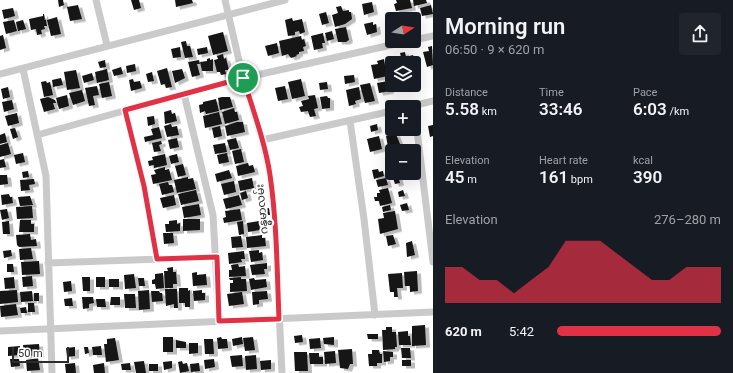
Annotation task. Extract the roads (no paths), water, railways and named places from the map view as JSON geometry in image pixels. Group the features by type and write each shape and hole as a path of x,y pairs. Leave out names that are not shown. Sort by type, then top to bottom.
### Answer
{"street":[{"path":"96,0 107,45"},
{"name":"ဂန္ဓမာလမ်း","path":"225,0 243,78 262,140 270,175 276,225 282,373"},
{"path":"0,74 284,0"},
{"path":"421,39 433,36"},
{"path":"37,135 243,78 385,46"},
{"path":"23,69 46,176 52,373"},
{"path":"184,94 213,215 217,257 219,321"},
{"path":"421,104 433,101"},
{"path":"125,110 144,186 157,259"},
{"path":"262,140 385,112"},
{"path":"350,120 364,219 375,315"},
{"path":"415,136 433,262"},
{"path":"48,263 217,257"},
{"path":"0,331 433,312"}]}
